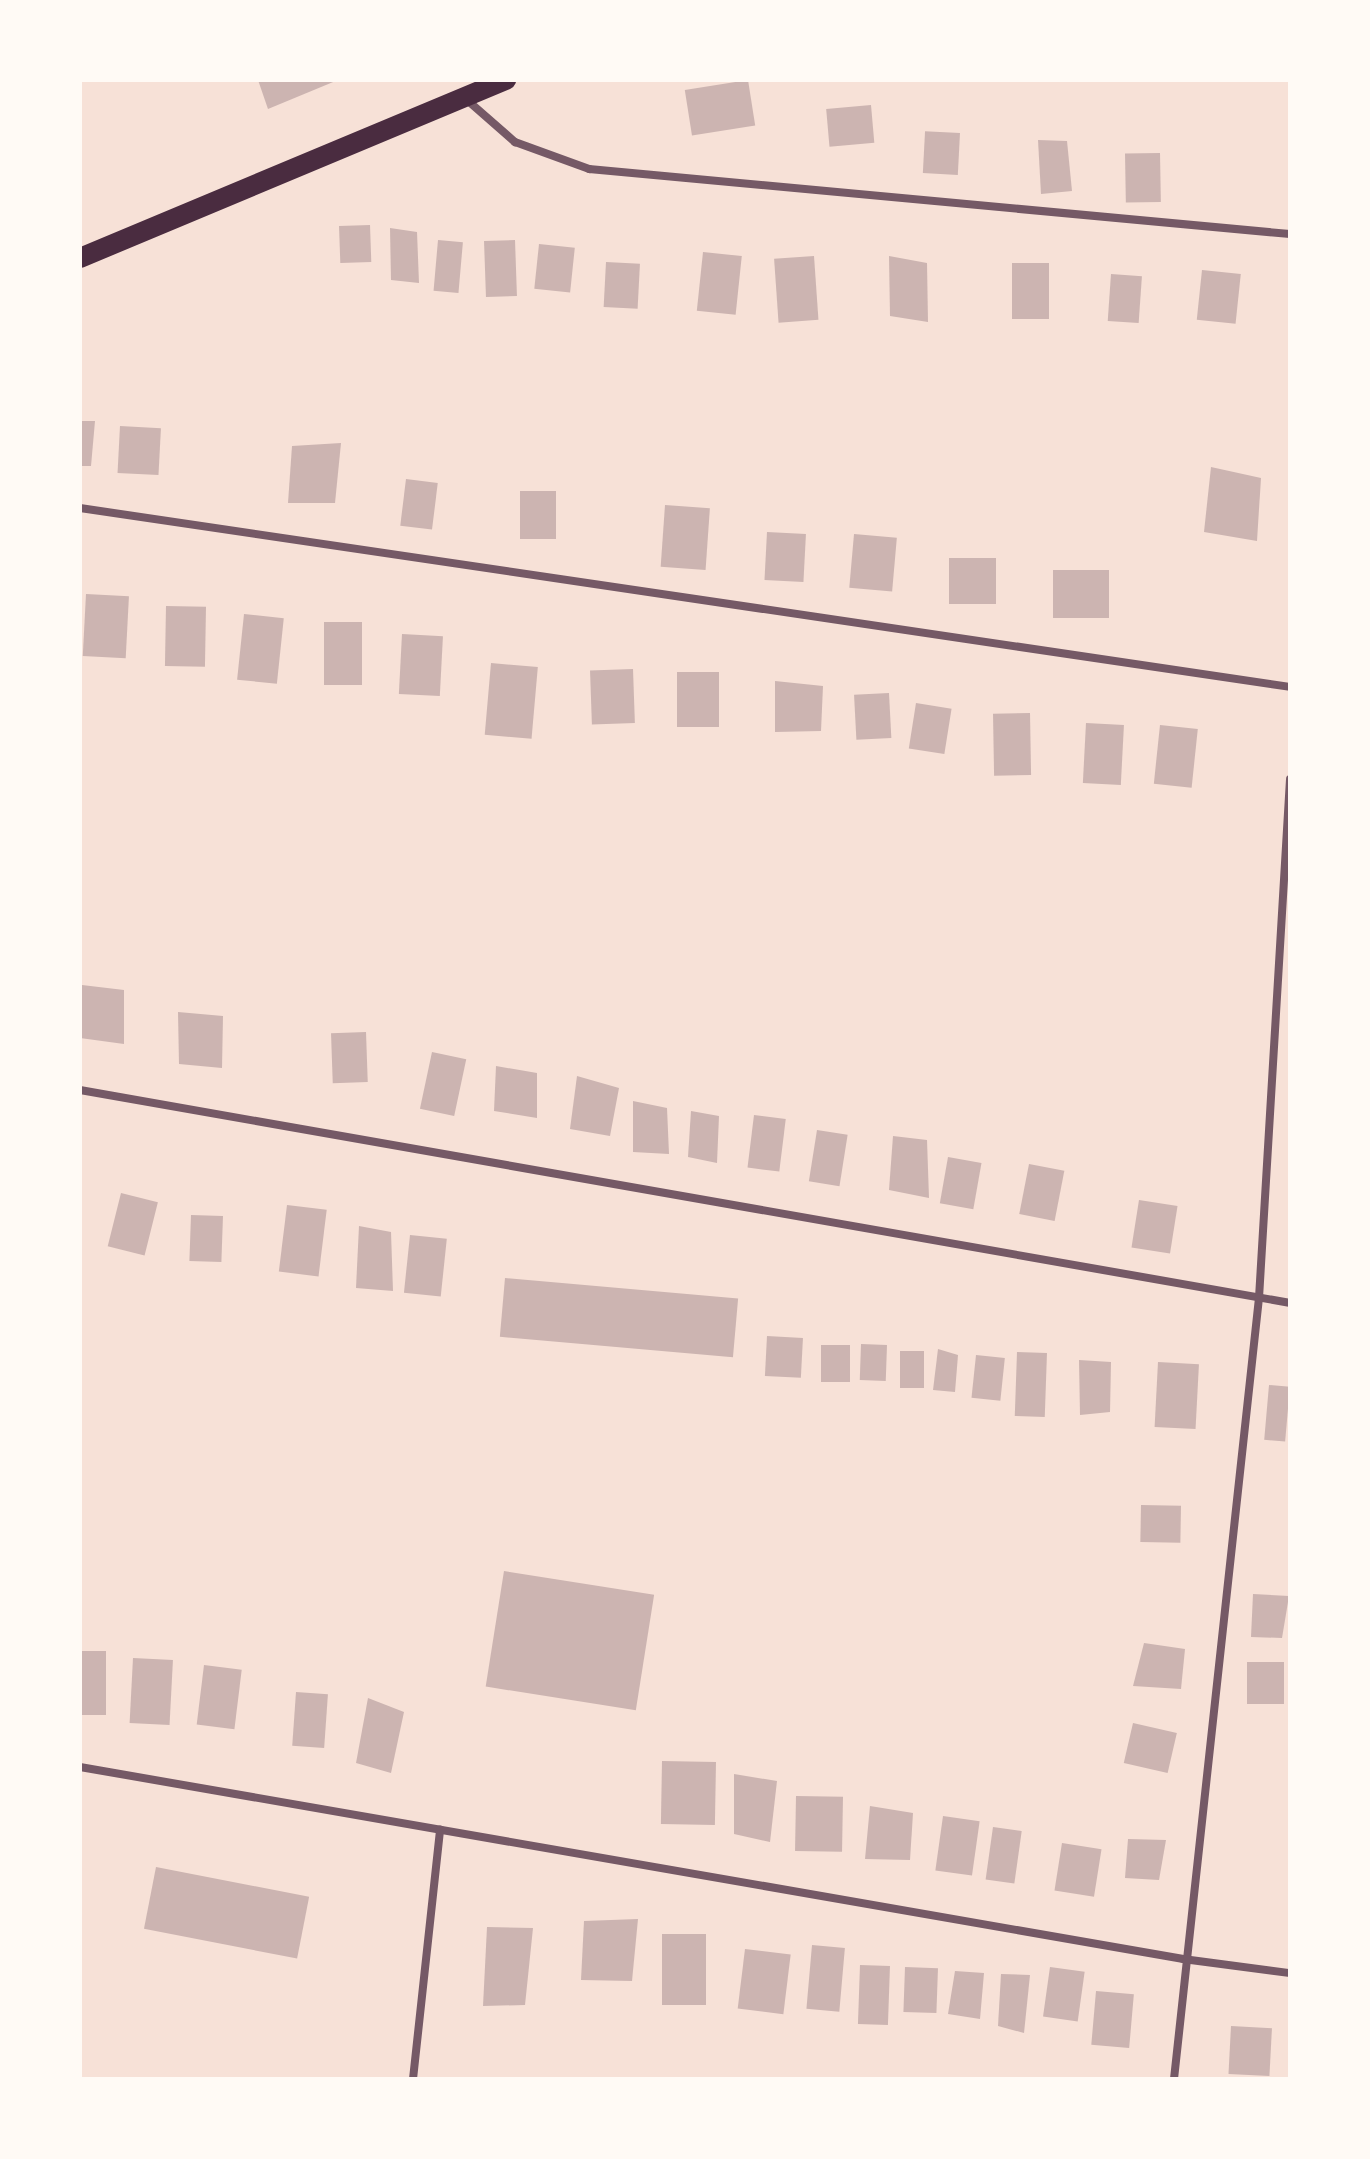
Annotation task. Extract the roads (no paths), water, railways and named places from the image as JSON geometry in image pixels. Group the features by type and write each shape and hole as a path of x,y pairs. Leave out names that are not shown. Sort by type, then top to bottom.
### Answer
{"main road":[{"path":"80,258 331,149 466,99 506,80"}],"street":[{"path":"466,99 515,142 589,169 1290,234"},
{"path":"80,508 1290,687"},
{"path":"1174,2079 1183,1959 1259,1298 1290,779"},
{"path":"80,1090 1290,1303"},
{"path":"80,1767 1183,1959 1290,1973"},
{"path":"413,2079 440,1829"}]}
